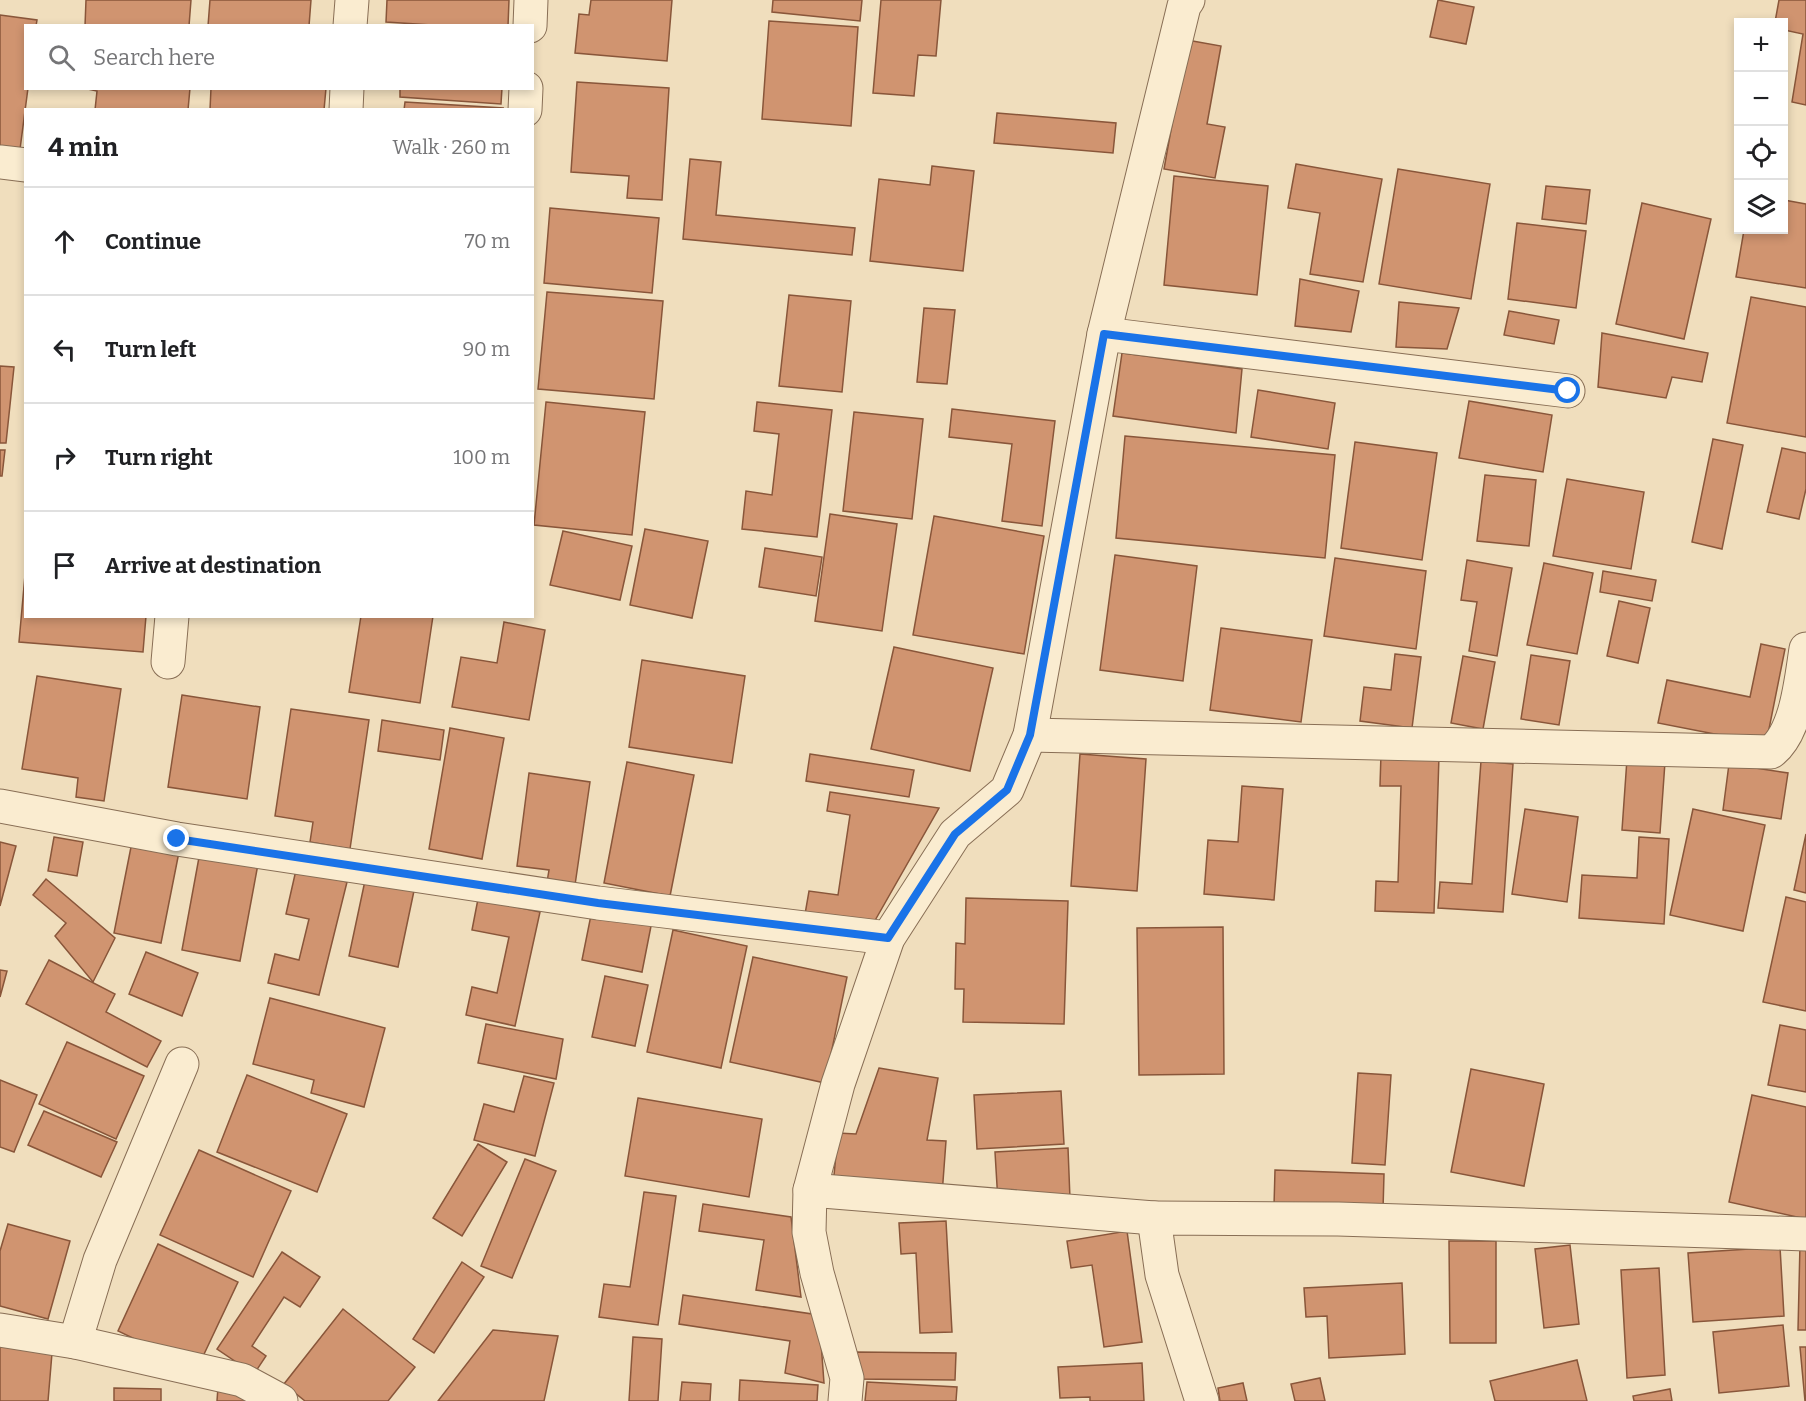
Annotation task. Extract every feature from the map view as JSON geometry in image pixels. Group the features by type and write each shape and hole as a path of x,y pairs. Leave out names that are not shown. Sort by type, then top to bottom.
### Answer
{"street":[{"path":"350,24 352,0"},
{"path":"530,24 531,0"},
{"path":"845,1401 847,1378 817,1273 809,1232 810,1190 838,1084 888,938 955,834 1007,790 1030,735 1104,334 1184,6 1188,0"},
{"path":"346,108 347,90"},
{"path":"525,108 526,90"},
{"path":"0,162 24,165"},
{"path":"1104,334 1568,391"},
{"path":"168,662 172,618"},
{"path":"1030,735 1771,752 1782,744 1796,705 1806,649"},
{"path":"0,806 177,839 586,901 888,938"},
{"path":"75,1342 100,1260 182,1064"},
{"path":"810,1190 1154,1218 1338,1219 1806,1234"},
{"path":"1154,1218 1162,1275 1202,1401"},
{"path":"0,1330 75,1342 242,1380 281,1401"}],"building":[{"path":"86,0 191,0 189,24 85,24"},
{"path":"210,0 311,0 309,24 208,24"},
{"path":"387,0 509,0 508,24 386,22"},
{"path":"591,0 672,0 667,61 575,53 579,14 589,15"},
{"path":"773,0 862,0 860,21 772,12"},
{"path":"881,0 941,0 936,56 918,55 914,96 873,93"},
{"path":"1438,0 1474,7 1466,44 1430,37"},
{"path":"1779,0 1806,0 1806,105 1792,102 1803,34 1788,31 1788,18 1776,18"},
{"path":"0,15 37,20 36,24 24,24 24,90 28,90 19,157 0,155"},
{"path":"769,21 858,27 851,126 762,119"},
{"path":"1187,40 1221,46 1207,124 1225,127 1215,178 1164,169"},
{"path":"577,82 669,88 662,200 627,198 629,176 571,172"},
{"path":"92,90 190,90 188,108 95,108 97,91"},
{"path":"211,90 326,90 324,108 210,108"},
{"path":"400,90 502,90 501,104 400,97"},
{"path":"405,102 503,108 404,108"},
{"path":"997,113 1116,123 1113,153 994,143"},
{"path":"690,159 721,162 716,215 855,228 852,255 683,239"},
{"path":"1296,164 1382,179 1363,282 1310,274 1320,213 1288,208"},
{"path":"932,166 974,171 963,271 870,261 879,179 930,185"},
{"path":"1398,169 1490,184 1471,299 1379,284"},
{"path":"1174,176 1268,186 1257,295 1164,285"},
{"path":"1546,186 1590,190 1586,224 1542,219"},
{"path":"1788,201 1806,204 1806,288 1736,277 1743,234 1788,234"},
{"path":"1642,203 1711,219 1684,339 1616,324"},
{"path":"550,208 659,218 652,293 544,283"},
{"path":"1517,223 1586,231 1576,308 1508,299"},
{"path":"1300,279 1359,291 1351,332 1295,326"},
{"path":"547,292 663,301 654,399 538,389"},
{"path":"789,295 851,301 842,392 779,386"},
{"path":"1751,297 1806,307 1806,437 1727,423"},
{"path":"1399,302 1459,308 1447,349 1396,347"},
{"path":"924,308 955,310 947,384 917,382"},
{"path":"1509,311 1559,320 1554,344 1504,335"},
{"path":"1602,333 1708,353 1702,382 1672,377 1666,398 1598,387"},
{"path":"1122,353 1242,369 1236,433 1113,416"},
{"path":"0,366 14,367 6,443 0,443"},
{"path":"1258,390 1335,403 1328,449 1251,437"},
{"path":"1469,401 1552,415 1543,472 1459,458"},
{"path":"546,402 645,412 632,535 534,525"},
{"path":"757,402 832,410 817,537 742,529 746,491 772,495 779,434 754,431"},
{"path":"952,409 1055,421 1042,526 1002,521 1012,444 949,437"},
{"path":"854,412 923,419 912,519 843,511"},
{"path":"1125,436 1335,455 1325,558 1116,538"},
{"path":"1713,439 1743,445 1722,549 1692,542"},
{"path":"1355,442 1437,453 1422,560 1341,548"},
{"path":"1782,448 1806,453 1806,489 1799,519 1767,512"},
{"path":"0,450 5,450 2,476 0,476"},
{"path":"1485,475 1536,480 1529,546 1477,541"},
{"path":"1567,479 1644,492 1631,569 1553,556"},
{"path":"830,514 897,524 882,631 815,621"},
{"path":"934,516 1044,536 1024,654 913,635"},
{"path":"645,529 708,541 692,618 630,605"},
{"path":"563,531 632,546 620,600 550,585"},
{"path":"765,548 822,557 816,596 759,587"},
{"path":"1115,555 1197,566 1183,681 1100,670"},
{"path":"1335,558 1426,571 1416,649 1324,636"},
{"path":"1467,560 1512,568 1497,656 1469,651 1477,602 1461,600"},
{"path":"1544,563 1593,573 1577,654 1527,645"},
{"path":"1603,571 1656,580 1652,601 1600,592"},
{"path":"24,586 24,618 146,618 143,652 19,642"},
{"path":"1619,601 1650,608 1638,663 1607,656"},
{"path":"361,618 433,618 420,703 349,692"},
{"path":"504,622 545,630 529,720 452,707 461,657 497,663"},
{"path":"1221,628 1312,640 1301,722 1210,710"},
{"path":"1761,644 1785,649 1766,744 1658,723 1667,680 1750,697"},
{"path":"894,647 993,668 970,771 871,749"},
{"path":"1395,654 1421,657 1412,728 1360,721 1364,687 1391,690"},
{"path":"1531,655 1570,661 1559,725 1521,719"},
{"path":"1463,656 1495,662 1483,729 1451,723"},
{"path":"642,660 745,676 732,763 629,747"},
{"path":"37,676 121,689 104,801 76,797 78,778 22,769"},
{"path":"182,695 260,707 247,799 168,787"},
{"path":"291,709 369,720 350,849 310,842 313,822 275,816"},
{"path":"382,720 444,730 440,760 378,751"},
{"path":"450,728 504,738 482,859 429,849"},
{"path":"810,754 914,770 909,797 806,781"},
{"path":"1080,754 1146,759 1137,891 1071,886"},
{"path":"1381,754 1439,756 1434,913 1375,911 1376,881 1398,882 1401,786 1380,786"},
{"path":"1627,759 1665,762 1660,833 1622,830"},
{"path":"1481,761 1513,764 1503,912 1438,908 1440,882 1472,884"},
{"path":"627,762 694,775 670,896 604,883"},
{"path":"1729,764 1788,773 1781,819 1723,810"},
{"path":"529,773 590,782 575,885 547,882 549,870 517,866"},
{"path":"1242,786 1283,789 1274,900 1204,894 1208,840 1238,842"},
{"path":"830,792 939,808 869,931 804,920 809,891 838,895 850,815 827,811"},
{"path":"1525,809 1578,817 1567,902 1512,894"},
{"path":"1693,809 1765,825 1743,931 1670,915"},
{"path":"1806,834 1806,893 1794,890"},
{"path":"54,837 83,842 77,876 48,871"},
{"path":"1639,837 1669,839 1664,924 1579,918 1582,875 1637,878"},
{"path":"0,842 16,846 0,906"},
{"path":"132,842 179,852 161,943 114,933"},
{"path":"200,852 258,864 240,961 182,950"},
{"path":"296,870 347,882 319,995 268,983 275,954 299,960 309,919 286,914"},
{"path":"366,876 415,886 398,967 349,956"},
{"path":"46,879 115,938 93,982 55,936 66,923 33,895"},
{"path":"1786,897 1806,902 1806,1011 1763,1002"},
{"path":"966,898 1068,901 1064,1024 963,1022 964,989 955,989 956,943 965,944"},
{"path":"478,899 540,912 515,1026 466,1015 472,987 497,993 509,937 472,930"},
{"path":"592,910 652,921 642,972 582,960"},
{"path":"1223,927 1224,1074 1139,1075 1137,928"},
{"path":"673,930 747,946 721,1068 647,1052"},
{"path":"146,952 198,973 182,1016 129,994"},
{"path":"753,957 847,977 825,1083 730,1062"},
{"path":"49,960 115,994 106,1012 161,1041 147,1067 26,1004"},
{"path":"0,970 7,971 0,997"},
{"path":"605,976 648,985 635,1046 592,1037"},
{"path":"270,998 385,1028 364,1107 311,1093 314,1080 253,1064"},
{"path":"486,1024 563,1039 556,1079 478,1063"},
{"path":"1780,1025 1806,1030 1806,1092 1768,1085"},
{"path":"67,1042 144,1076 116,1139 39,1104"},
{"path":"879,1068 938,1078 927,1140 946,1141 942,1195 833,1186 838,1133 856,1134"},
{"path":"1471,1069 1544,1084 1524,1186 1451,1172"},
{"path":"1358,1073 1391,1075 1385,1165 1352,1163"},
{"path":"247,1075 347,1114 317,1192 217,1152"},
{"path":"524,1076 554,1083 535,1156 474,1140 484,1104 514,1112"},
{"path":"0,1080 37,1095 14,1152 0,1147"},
{"path":"1061,1091 1064,1144 977,1149 974,1095"},
{"path":"1752,1095 1806,1107 1806,1219 1729,1202"},
{"path":"638,1098 762,1119 749,1197 625,1176"},
{"path":"44,1111 117,1142 101,1177 28,1145"},
{"path":"478,1144 507,1162 462,1236 433,1218"},
{"path":"1068,1148 1070,1199 998,1202 995,1152"},
{"path":"199,1150 291,1191 253,1277 160,1235"},
{"path":"525,1159 556,1171 512,1278 481,1266"},
{"path":"1275,1170 1384,1174 1383,1210 1274,1206"},
{"path":"644,1192 676,1196 658,1325 599,1317 604,1284 630,1287"},
{"path":"703,1204 791,1217 801,1297 756,1290 764,1240 699,1231"},
{"path":"946,1221 952,1332 920,1333 916,1253 901,1254 899,1223"},
{"path":"8,1224 70,1241 48,1319 0,1306 0,1251"},
{"path":"1127,1231 1142,1342 1104,1347 1092,1265 1071,1268 1067,1241"},
{"path":"1449,1241 1496,1241 1496,1343 1450,1343"},
{"path":"158,1244 238,1282 197,1369 118,1331"},
{"path":"1800,1244 1806,1244 1806,1330 1798,1330"},
{"path":"1570,1245 1579,1324 1544,1328 1535,1249"},
{"path":"1780,1247 1784,1316 1693,1322 1688,1253"},
{"path":"282,1252 320,1277 300,1307 284,1297 252,1346 266,1356 254,1374 217,1349"},
{"path":"462,1262 484,1277 434,1353 413,1339"},
{"path":"1659,1268 1665,1375 1627,1378 1621,1270"},
{"path":"1402,1283 1405,1354 1329,1358 1327,1316 1306,1317 1304,1288"},
{"path":"683,1295 819,1315 824,1383 785,1373 790,1341 679,1324"},
{"path":"343,1309 415,1367 388,1401 305,1401 284,1384"},
{"path":"1783,1325 1789,1386 1719,1393 1713,1332"},
{"path":"493,1330 558,1336 544,1401 438,1401"},
{"path":"633,1337 662,1339 658,1401 629,1401"},
{"path":"0,1340 52,1353 48,1401 0,1401"},
{"path":"1800,1347 1806,1347 1806,1401 1805,1401"},
{"path":"855,1352 956,1353 955,1380 854,1379"},
{"path":"1577,1360 1587,1401 1495,1401 1490,1381"},
{"path":"1142,1363 1144,1401 1090,1401 1090,1397 1060,1398 1058,1367"},
{"path":"1320,1378 1325,1401 1295,1401 1291,1384"},
{"path":"740,1380 818,1385 817,1401 739,1401"},
{"path":"682,1382 711,1384 710,1401 680,1401"},
{"path":"867,1382 957,1387 956,1401 865,1401"},
{"path":"1243,1383 1247,1401 1220,1401 1218,1388"},
{"path":"218,1387 263,1401 217,1401"},
{"path":"114,1388 161,1389 161,1401 114,1401"},
{"path":"1670,1389 1672,1401 1634,1401 1633,1396"}],"route":[{"path":"177,839 598,903 888,938 955,834 1007,790 1030,735 1104,334 1568,391"}]}
